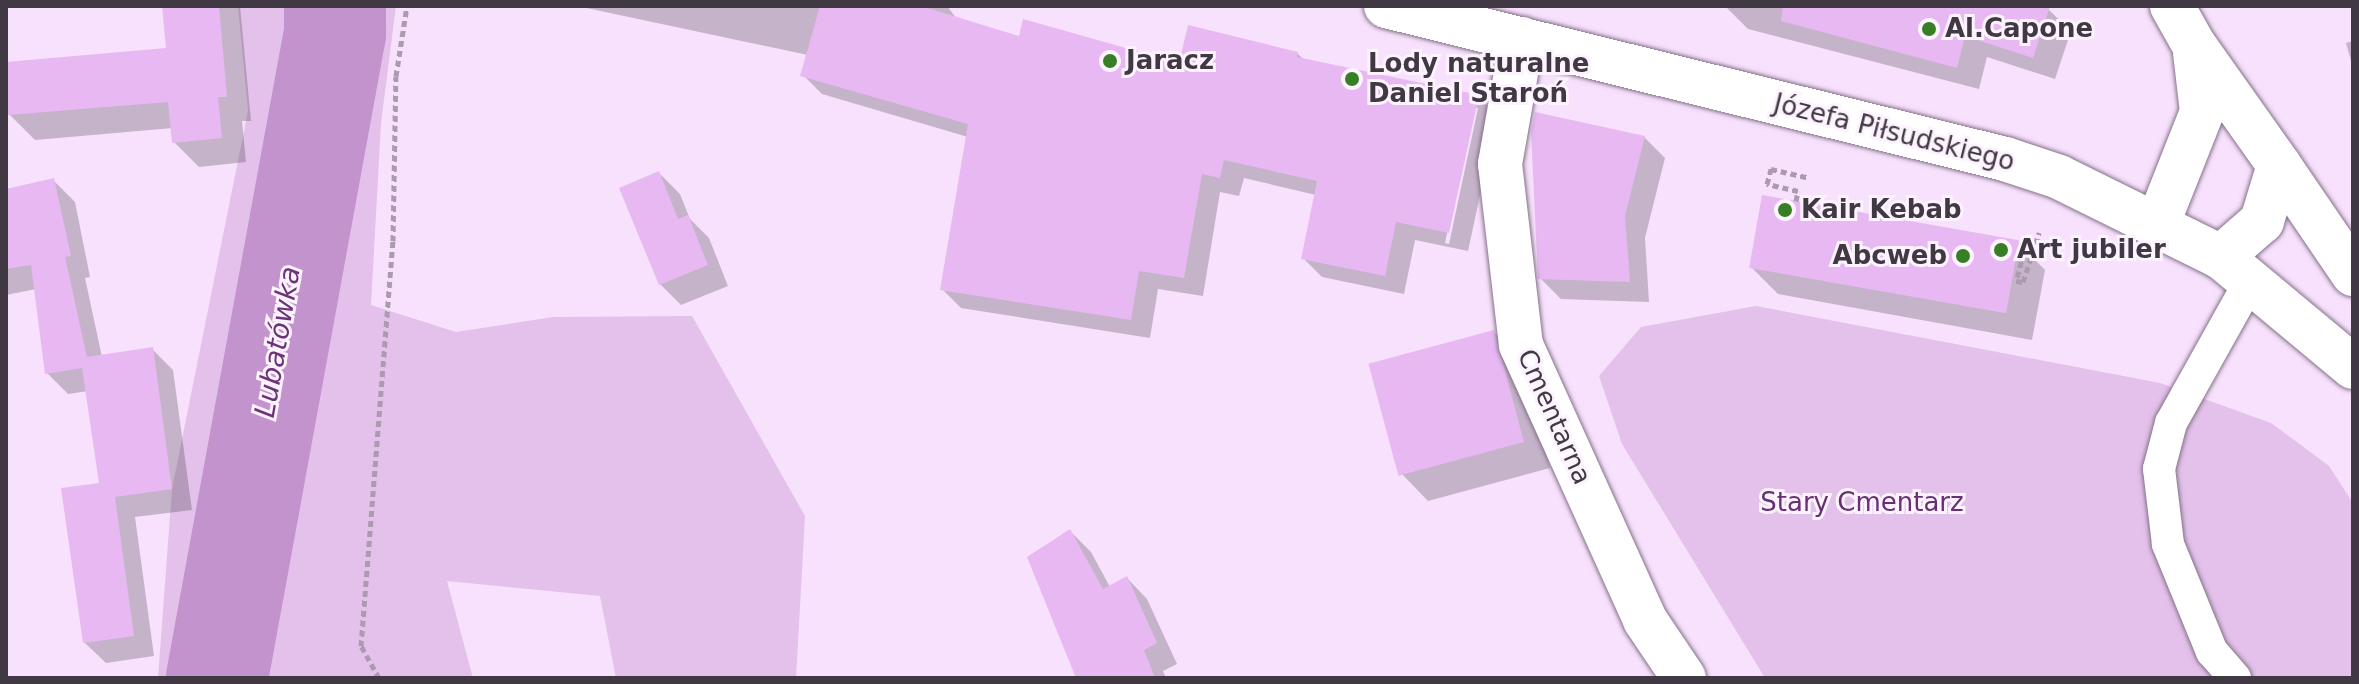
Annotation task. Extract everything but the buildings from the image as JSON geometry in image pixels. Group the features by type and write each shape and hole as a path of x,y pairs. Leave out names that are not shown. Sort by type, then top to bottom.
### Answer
{"street":[{"name":"Józefa Piłsudskiego","path":"1386,6 2005,159 2059,177 2158,223 2236,269 2353,367"},
{"path":"2172,6 2194,45 2353,274"},
{"name":"Cmentarna","path":"1522,39 1500,164 1521,345 1645,620 1684,678"},
{"path":"2158,223 2202,112 2194,45"},
{"path":"2236,269 2262,221 2279,165"}],"lane":[{"path":"2235,678 2212,652 2168,544 2159,469 2171,423 2236,269"}],"path":[{"path":"379,678 361,646 393,241 396,76 407,6"},
{"path":"1796,201 1798,191 1767,184 1771,169 1809,178"},
{"path":"2018,250 2024,252 2016,281 2023,282 2039,233"}],"green space":[{"path":"238,6 396,6 381,123 371,305 456,332 553,317 692,316 805,516 796,678 616,678 600,596 447,581 473,678 158,678 172,489 248,111"},
{"name":"Stary Cmentarz","path":"1756,306 2160,383 2271,423 2329,466 2353,503 2353,678 1765,678 1622,444 1599,376 1641,327"}],"waterway":[{"name":"Lubatówka","path":"217,678 335,33 335,6"}],"place":[{"name":"Al.Capone","path":"1929,29"},
{"name":"Jaracz","path":"1110,61"},
{"name":"Lody naturalne Daniel Staroń","path":"1352,79"},
{"name":"Kair Kebab","path":"1785,210"},
{"name":"Art jubiler","path":"2001,250"},
{"name":"Abcweb","path":"1963,256"}]}
